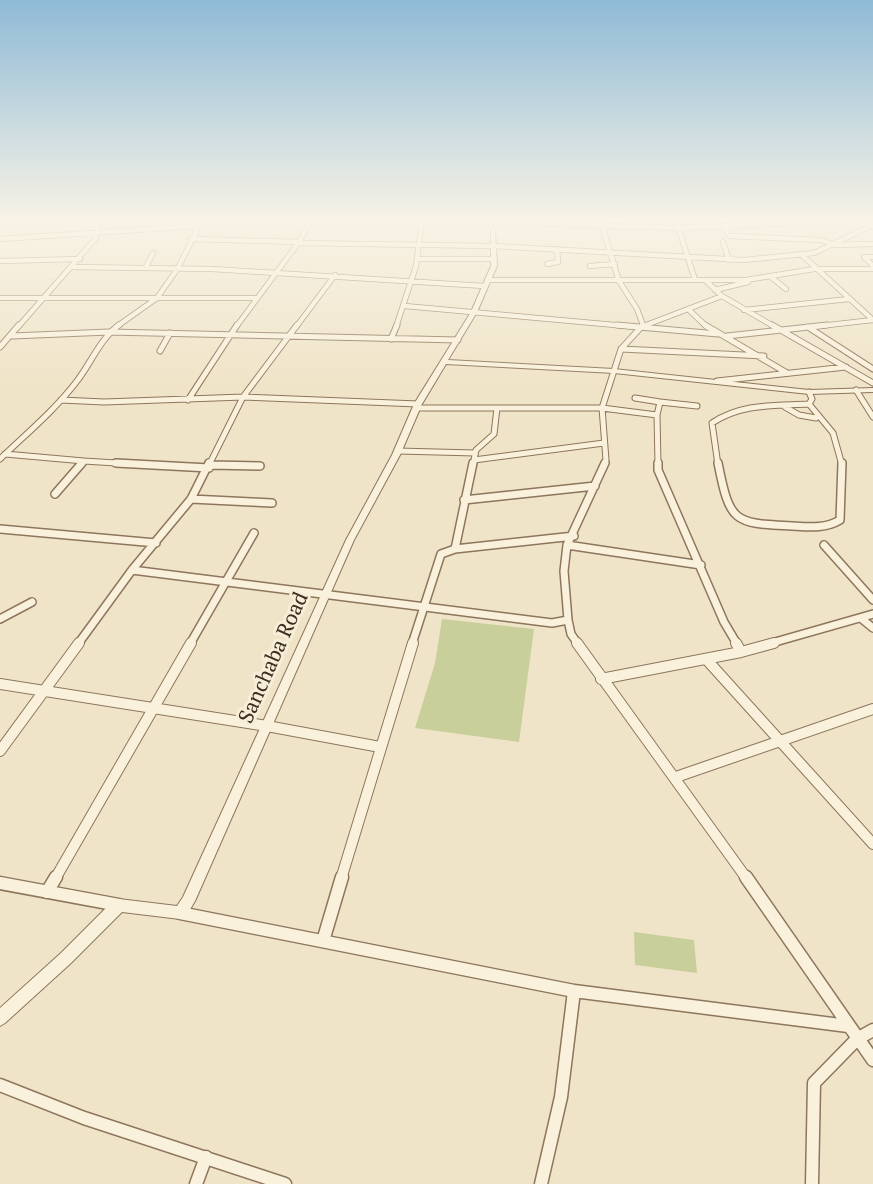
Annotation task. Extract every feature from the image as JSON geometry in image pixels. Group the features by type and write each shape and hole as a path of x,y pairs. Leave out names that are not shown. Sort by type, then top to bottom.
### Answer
{"street":[{"path":"0,347 65,275"},
{"path":"3,456 61,400 110,332 157,299 173,275"},
{"path":"188,400 255,298 273,275"},
{"path":"0,751 132,570 191,499 243,397 335,275"},
{"path":"338,275 414,282 485,283 750,280 780,275"},
{"path":"391,339 415,275"},
{"name":"Sanchaba Road","path":"180,913 350,540 398,451 417,406 474,312 490,275"},
{"path":"618,275 638,309 643,326"},
{"path":"693,275 695,280"},
{"path":"821,275 873,320"},
{"path":"771,277 786,289"},
{"path":"705,280 722,296 744,310 873,383"},
{"path":"715,290 747,284 750,280"},
{"path":"722,296 643,326 621,349 602,408 606,460 574,536 567,545 564,571 568,620 571,634 601,679 676,776 873,1060"},
{"path":"0,298 255,298"},
{"path":"744,310 849,299"},
{"path":"405,306 718,334 764,356 787,373"},
{"path":"688,309 718,334"},
{"path":"727,336 873,320"},
{"path":"808,327 873,369"},
{"path":"12,335 110,332 458,340"},
{"path":"160,351 170,333"},
{"path":"621,349 764,356"},
{"path":"717,381 845,366 860,361"},
{"path":"445,362 614,371 809,392 873,390"},
{"path":"856,390 873,417"},
{"path":"809,392 812,399 809,404"},
{"path":"61,400 104,402 243,397 417,406 602,408 657,415"},
{"path":"635,398 697,406"},
{"path":"660,402 657,415 658,470 724,622 741,652"},
{"path":"782,406 799,415 816,418 827,426 838,444 842,494 840,520 834,525 813,527 743,521 735,514 723,488 712,423 721,416 744,407 809,404"},
{"path":"809,404 816,418"},
{"path":"455,549 475,457 494,434 498,408"},
{"path":"398,451 475,457 604,443"},
{"path":"3,456 260,466"},
{"path":"55,494 84,461"},
{"path":"464,500 595,486"},
{"path":"191,499 272,503"},
{"path":"0,529 156,544"},
{"path":"47,892 154,709 223,582 254,533"},
{"path":"323,940 441,554 455,549 574,536"},
{"path":"567,545 701,565"},
{"path":"824,545 873,600"},
{"path":"132,570 552,623 568,620"},
{"path":"0,619 32,602"},
{"path":"601,679 741,652 873,614"},
{"path":"862,619 873,628"},
{"path":"706,659 871,840"},
{"path":"0,684 267,726 380,747"},
{"path":"676,776 873,709"},
{"path":"0,883 119,905 180,913 574,991 848,1026"},
{"path":"0,1018 119,905"},
{"path":"541,1184 561,1097 574,991"},
{"path":"812,1184 814,1083 857,1039 873,1030"},
{"path":"0,1085 84,1118 285,1184"},
{"path":"196,1184 206,1157"}],"green space":[{"path":"442,619 534,629 519,742 415,728 435,663"},
{"path":"634,932 694,940 697,973 635,965"}]}
